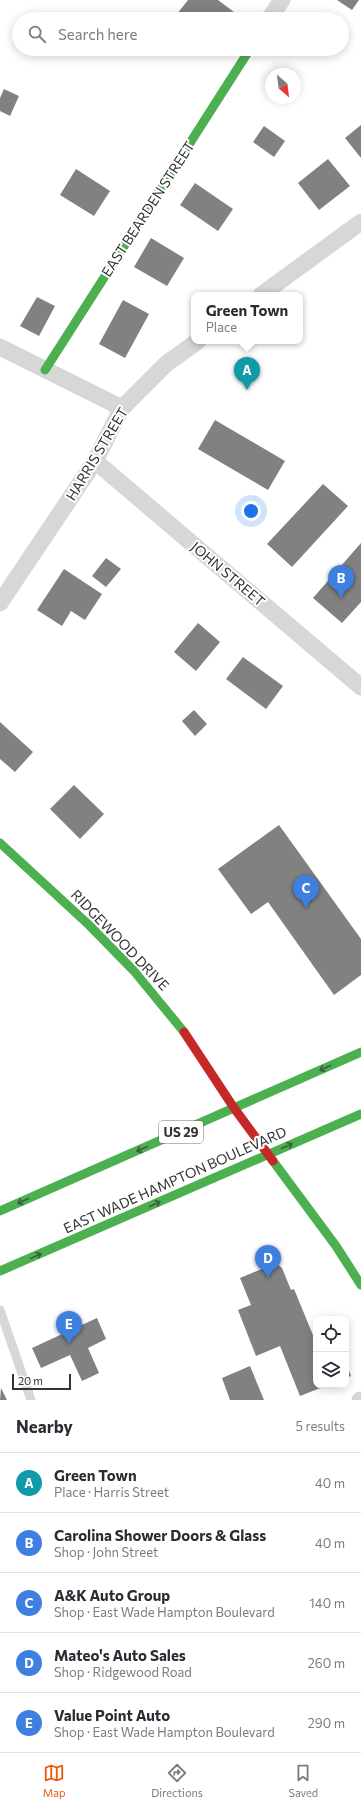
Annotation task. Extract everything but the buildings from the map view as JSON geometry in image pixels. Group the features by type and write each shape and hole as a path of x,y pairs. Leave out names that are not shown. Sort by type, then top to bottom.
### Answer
{"street":[{"path":"274,12 282,0"},
{"name":"EAST BEARDEN STREET","path":"45,370 246,56"},
{"path":"265,292 361,222"},
{"name":"HARRIS STREET","path":"0,603 96,461 122,408 166,364 194,344"},
{"path":"0,347 122,408"},
{"name":"JOHN STREET","path":"96,461 361,687"},
{"name":"RIDGEWOOD DRIVE","path":"0,843 89,925 134,971 182,1029 234,1108 336,1246 361,1285"},
{"name":"US 29","path":"0,1211 361,1052"},
{"name":"EAST WADE HAMPTON BOULEVARD","path":"0,1271 361,1114"}],"lane":[{"path":"0,1310 31,1400"}],"traffic: fast":[{"path":"45,370 246,56"},
{"path":"0,843 89,925 134,971 184,1032"},
{"path":"0,1211 361,1052"},
{"path":"0,1271 361,1114"},
{"path":"273,1161 336,1246 361,1285"}],"traffic: jam":[{"path":"184,1032 234,1108 273,1161"}],"place":[{"name":"Green Town","path":"247,390"},
{"name":"Carolina Shower Doors & Glass","path":"341,598"},
{"name":"A&K Auto Group","path":"306,908"},
{"name":"Mateo's Auto Sales","path":"268,1278"},
{"name":"Value Point Auto","path":"69,1344"}]}
